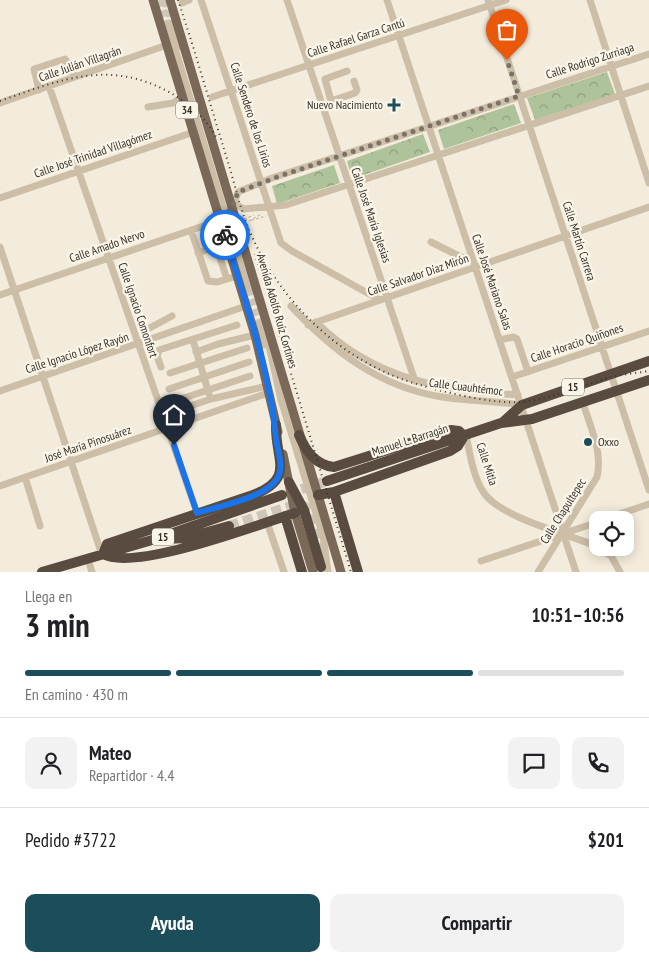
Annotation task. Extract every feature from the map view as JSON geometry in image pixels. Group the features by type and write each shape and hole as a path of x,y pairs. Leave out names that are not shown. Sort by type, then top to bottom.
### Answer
{"highway":[{"name":"Manuel L. Barragán","path":"501,423 522,406 649,360"},
{"name":"Manuel L. Barragán","path":"327,481 501,423 526,420 646,382"},
{"path":"276,425 276,439 280,462 277,480 267,489 107,544 103,555 117,561 164,557 290,514 302,572"},
{"path":"299,435 304,448 314,459 324,465 334,467 451,430 465,435 458,446 450,451 334,492 318,495"},
{"path":"289,482 304,510 322,571"},
{"path":"334,492 358,572"},
{"name":"15","path":"47,571 159,538 282,495"},
{"path":"159,538 186,538 229,526"}],"main road":[{"name":"Avenida Adolfo Ruíz Cortines","path":"154,0 194,132 228,211 224,231 256,335 289,482 290,514 322,571"},
{"name":"Avenida Adolfo Ruíz Cortines","path":"170,0 228,211 341,572"}],"street":[{"name":"Calle Sendero de los Lirios","path":"201,0 278,238 286,248 384,299"},
{"name":"Calle José María Iglesias","path":"287,0 350,185 384,299 415,381"},
{"name":"Calle José Mariano Salas","path":"387,0 576,572"},
{"name":"Calle Rafael Garza Cantú","path":"212,97 489,3 506,0"},
{"path":"590,0 649,183"},
{"name":"Calle Martín Carrera","path":"489,3 649,490"},
{"path":"170,24 251,288"},
{"name":"Calle Julián Villagrán","path":"0,103 167,45"},
{"name":"Calle Rodrigo Zurriaga","path":"228,211 238,192 428,126 649,54"},
{"path":"39,90 34,69 65,60 75,77"},
{"path":"331,101 325,79 347,71"},
{"path":"322,103 355,93 357,90 354,81"},
{"name":"Calle Ignacio Comonfort","path":"49,86 108,257 142,344 197,513"},
{"path":"228,211 244,209 270,211 649,86"},
{"path":"148,107 173,103 183,96"},
{"name":"Calle José Trinidad Villagómez","path":"0,198 194,132"},
{"name":"Calle Salvador Díaz Mirón","path":"308,325 649,207"},
{"name":"Calle Amado Nervo","path":"0,295 191,230 228,211"},
{"path":"191,230 208,281 214,283 238,276"},
{"path":"198,253 227,242"},
{"path":"431,242 461,257 472,258"},
{"path":"216,246 227,279"},
{"path":"0,247 103,555"},
{"name":"Calle Ignacio López Rayón","path":"0,391 142,344 246,306"},
{"name":"Calle Cuauhtémoc","path":"291,306 308,325 352,362 399,386 442,397 522,406"},
{"path":"142,344 144,331 172,316"},
{"name":"Calle Cuauhtémoc","path":"316,322 343,345 367,360 415,381 457,390 518,395"},
{"path":"261,323 279,401 323,536 322,571"},
{"path":"161,367 157,356 159,350 238,325"},
{"name":"Calle Horacio Quiñones","path":"512,377 649,331"},
{"path":"196,352 218,344 256,335"},
{"path":"500,340 513,336 516,339 528,372"},
{"path":"193,340 211,399"},
{"path":"170,373 247,348"},
{"path":"169,389 249,362"},
{"path":"172,402 250,376"},
{"path":"175,411 211,399 268,390"},
{"name":"José María Pinosuárez","path":"0,486 168,428 268,390"},
{"name":"Calle Chapultepec","path":"538,572 593,485 599,468 597,446 583,403"},
{"name":"Calle Mitla","path":"465,435 476,474 485,495 509,512 589,543"},
{"path":"25,477 40,526"},
{"path":"628,511 649,504"},
{"path":"267,522 284,572"},
{"path":"481,561 589,525"},
{"name":"Calle Mitla","path":"612,556 620,572"},
{"path":"88,559 92,572"}],"path":[{"path":"247,218 266,211 249,222 270,211"},
{"path":"205,231 219,230 206,236 224,231"}],"green space":[{"path":"607,72 615,94 535,120 527,98"},
{"path":"514,104 521,123 444,149 438,130"},
{"path":"465,122 471,138 446,147 441,130"},
{"path":"423,134 430,152 352,179 347,161"},
{"path":"334,165 340,183 277,204 272,186"}],"tunnel":[{"path":"160,0 168,25"},
{"path":"165,0 172,23"},
{"path":"248,289 259,324"},
{"path":"287,494 327,481"},
{"path":"229,526 288,507 304,506 312,513 324,550"}],"railway":[{"path":"178,0 243,212 254,241 267,266 283,289 322,331 344,349 368,364 420,385 470,397 509,402 521,402 556,395 612,377 649,371"},
{"path":"0,101 43,86 84,76 105,75 125,77 147,82 176,96 202,117 216,137"},
{"path":"255,254 351,572"}],"way so far":[{"path":"225,235 221,220 235,204 238,192 272,178 519,96 507,60"}],"place":[{"name":"Nuevo Nacimiento","path":"394,105"},
{"name":"Oxxo","path":"588,442"}],"route":[{"path":"174,445 197,513 263,491 274,483 279,476 280,462 276,439 276,425 256,335 225,235"}]}
